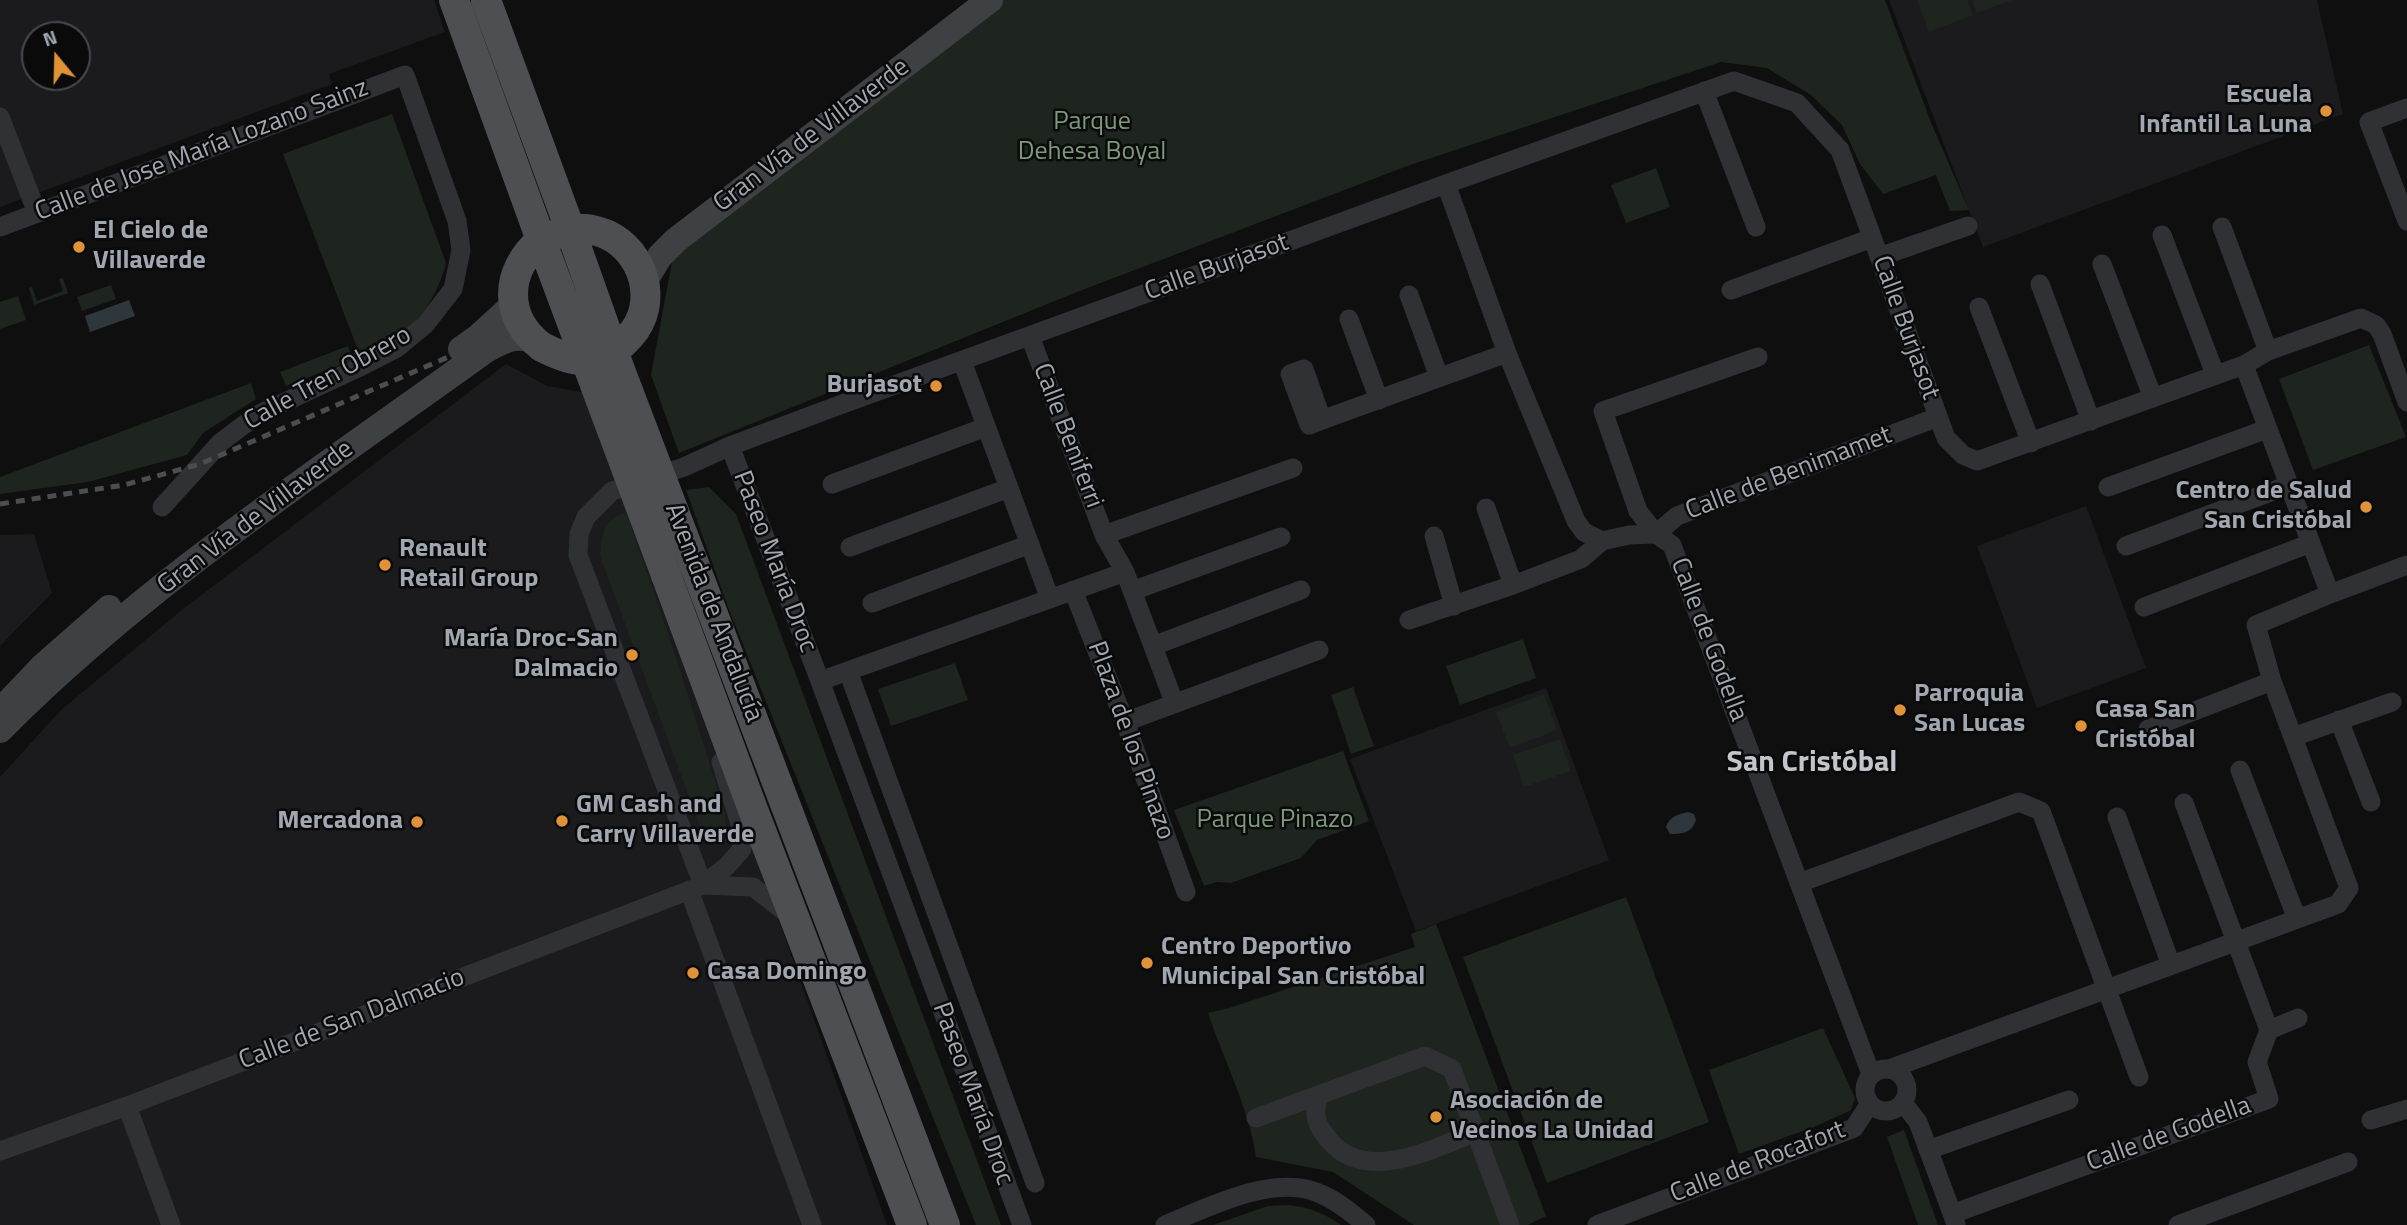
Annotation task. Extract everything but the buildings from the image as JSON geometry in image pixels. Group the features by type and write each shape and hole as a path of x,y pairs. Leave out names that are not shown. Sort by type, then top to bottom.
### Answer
{"main road":[{"name":"Avenida de Andalucía","path":"454,0 541,240 600,356 694,564 945,1225"},
{"name":"Avenida de Andalucía","path":"486,0 570,229 600,356 666,575 912,1225"},
{"path":"570,229 592,230 613,238 631,252 645,282 645,302 640,321 629,338 600,356 575,361 559,356 531,339 518,322 513,304 513,284 520,264 541,240 570,229"}],"street":[{"name":"Gran Vía de Villaverde","path":"631,252 669,231 967,0"},
{"name":"Gran Vía de Villaverde","path":"645,282 660,256 676,240 990,0"},
{"name":"Calle de Jose María Lozano Sainz","path":"0,227 405,75"},
{"name":"Calle Tren Obrero","path":"162,507 221,442 257,415 397,348 425,325 453,289 461,250 457,221 405,75"},
{"name":"Calle Burjasot","path":"730,446 1734,81 1797,103 1839,150 1938,417"},
{"path":"1704,91 1756,227"},
{"path":"2407,108 2369,122 2407,221"},
{"path":"0,117 37,214"},
{"path":"1446,184 1507,353 1576,521 1584,532 1602,541"},
{"path":"1879,257 1968,226"},
{"path":"2222,227 2268,351"},
{"path":"2162,235 2215,374"},
{"name":"Calle Burjasot","path":"1731,290 1872,238"},
{"path":"2102,264 2153,398"},
{"path":"2040,284 2091,421"},
{"path":"1409,295 1439,377"},
{"name":"Gran Vía de Villaverde","path":"0,711 43,666 109,608 182,551 478,337 513,304"},
{"path":"1979,307 2031,443"},
{"path":"1938,417 1951,445 1963,455 1977,461 2244,365 2268,351 2361,318 2376,325 2382,334 2407,402"},
{"path":"1349,319 1379,400"},
{"name":"Gran Vía de Villaverde","path":"0,730 89,645 270,506 486,350 503,340 517,336 531,339"},
{"name":"Calle Beniferri","path":"1030,337 1104,535 1125,572 1174,702"},
{"path":"1322,420 1507,353"},
{"name":"Calle de Benimamet","path":"1758,357 1603,411 1638,511 1656,534 1677,516 1938,417"},
{"path":"962,361 1050,599"},
{"path":"2244,365 2330,594"},
{"path":"832,484 986,427"},
{"path":"2108,487 2267,429"},
{"name":"Paseo María Droc","path":"812,1225 578,555 579,534 586,517 612,491 684,467 730,446 1023,1225"},
{"name":"Calle Beniferri","path":"1104,535 1293,468"},
{"path":"2126,546 2289,485"},
{"path":"850,547 1009,488"},
{"path":"1486,508 1513,585"},
{"name":"Calle de Godella","path":"1409,620 1581,559 1602,541 1629,535 1656,534 1672,545 1871,1074"},
{"path":"1434,536 1454,606"},
{"path":"1132,591 1281,537"},
{"path":"2144,607 2311,543"},
{"path":"872,603 1030,544"},
{"path":"1892,1068 1903,1076 1906,1082 1907,1098 1903,1104 1881,1111 1869,1105 1865,1094 1866,1083 1871,1074 1881,1069 1892,1068 2338,904 2349,888 2273,681 2256,625 2407,565"},
{"path":"820,681 1125,572"},
{"name":"Plaza de los Pinazo","path":"1073,590 1125,722 1186,891"},
{"path":"1153,646 1301,590"},
{"path":"1125,722 1320,650"},
{"name":"Calle de San Dalmacio","path":"0,1151 127,1107 696,888 727,866 742,849 741,827 710,730 701,669"},
{"name":"Paseo María Droc","path":"848,671 1035,1183"},
{"path":"2148,729 2273,681"},
{"path":"2293,737 2392,702"},
{"path":"2339,720 2371,802"},
{"path":"2240,770 2297,919"},
{"path":"1799,883 2019,802 2041,811 2139,1077"},
{"path":"2184,803 2269,1030 2298,1018"},
{"path":"2117,817 2171,965"},
{"name":"Calle de San Dalmacio","path":"696,888 753,887 795,920"},
{"name":"Calle de Godella","path":"1903,1104 1918,1122 1954,1219 2269,1099 2257,1062 2269,1030"},
{"path":"1256,1118 1425,1056 1452,1069 1510,1225"},
{"path":"1318,1096 1314,1111 1320,1129 1332,1144 1350,1156 1377,1163 1406,1158 1476,1132"},
{"path":"1928,1150 2069,1100"},
{"name":"Calle de Rocafort","path":"1597,1225 1854,1128 1869,1105"},
{"path":"127,1107 171,1225"},
{"path":"2371,1120 2407,1109"},
{"path":"2178,1225 2348,1162"},
{"path":"1165,1225 1259,1191 1300,1188 1317,1192 1346,1208 1366,1225"},
{"name":"Paseo María Droc","path":"1011,1199 1014,1225"}],"shaded area":[{"path":"0,0 434,0 445,32 329,74 332,84 0,207"},
{"path":"1889,0 2317,0 2343,114 1983,247"},
{"path":"129,300 135,316 90,332 85,316"},
{"path":"506,364 547,386 592,394 887,1225 0,1225 0,777 61,710 183,609"},
{"path":"2086,506 2146,668 2037,708 1977,546"},
{"path":"34,534 52,593 0,646 0,535"},
{"path":"1546,688 1609,860 1416,931 1350,759"},
{"path":"1688,812 1694,814 1696,820 1692,828 1682,833 1670,834 1666,827 1670,820"}],"green space":[{"name":"Parque Dehesa Boyal","path":"995,0 1885,0 1932,125 1969,210 1950,211 1936,175 1883,194 1860,164 1842,125 1811,95 1767,68 1721,62 1410,165 1077,292 679,453 651,375 676,240"},
{"path":"1917,0 1967,0 1973,15 1929,32"},
{"path":"1972,0 2012,0 1977,13"},
{"path":"392,114 446,263 435,294 415,322 394,339 361,358 283,154"},
{"path":"1656,168 1670,207 1626,223 1611,185"},
{"path":"63,278 68,293 34,305 29,288 32,287 37,301 63,291 59,279"},
{"path":"111,285 116,299 82,311 77,297"},
{"path":"18,296 26,320 0,329 0,302"},
{"path":"2369,345 2406,437 2313,470 2279,379"},
{"path":"348,346 353,360 286,386 280,372"},
{"path":"251,383 256,399 203,433 187,455 88,482 0,494 0,477"},
{"path":"709,487 736,514 1001,1225 976,1225 728,607 686,490"},
{"path":"626,512 724,809 728,840 718,846 704,837 600,556 605,528 618,515"},
{"path":"1523,639 1536,678 1460,705 1446,666"},
{"path":"955,663 968,700 891,726 878,689"},
{"path":"1353,687 1374,746 1351,754 1331,695"},
{"path":"1544,694 1557,730 1510,748 1496,712"},
{"path":"1560,739 1571,771 1524,787 1513,755"},
{"name":"Parque Pinazo","path":"1343,751 1369,821 1317,840 1301,858 1231,883 1217,882 1204,886 1174,810"},
{"path":"1626,897 1709,1122 1547,1183 1463,957"},
{"path":"1436,924 1546,1216 1528,1225 1414,1225 1333,1172 1256,1157 1242,1103 1208,1013 1415,947 1411,934"},
{"path":"1823,1028 1855,1098 1851,1110 1814,1127 1739,1154 1709,1070"},
{"path":"1904,1130 1938,1225 1918,1225 1887,1137"},
{"path":"1290,1205 1317,1212 1341,1225 1213,1225 1268,1206"}],"railway":[{"path":"0,504 124,485 200,464 490,339"}],"place":[{"name":"Escuela Infantil La Luna","path":"2326,111"},
{"name":"El Cielo de Villaverde","path":"79,247"},
{"name":"Burjasot","path":"936,386"},
{"name":"Centro de Salud San Cristóbal","path":"2366,507"},
{"name":"Renault Retail Group","path":"385,565"},
{"name":"María Droc-San Dalmacio","path":"632,655"},
{"name":"Parroquia San Lucas","path":"1900,710"},
{"name":"Casa San Cristóbal","path":"2081,726"},
{"name":"GM Cash and Carry Villaverde","path":"562,821"},
{"name":"Mercadona","path":"417,822"},
{"name":"Centro Deportivo Municipal San Cristóbal","path":"1147,963"},
{"name":"Casa Domingo","path":"693,973"},
{"name":"Asociación de Vecinos La Unidad","path":"1436,1117"}],"district":[{"name":"San Cristóbal","path":"1812,764"}]}
